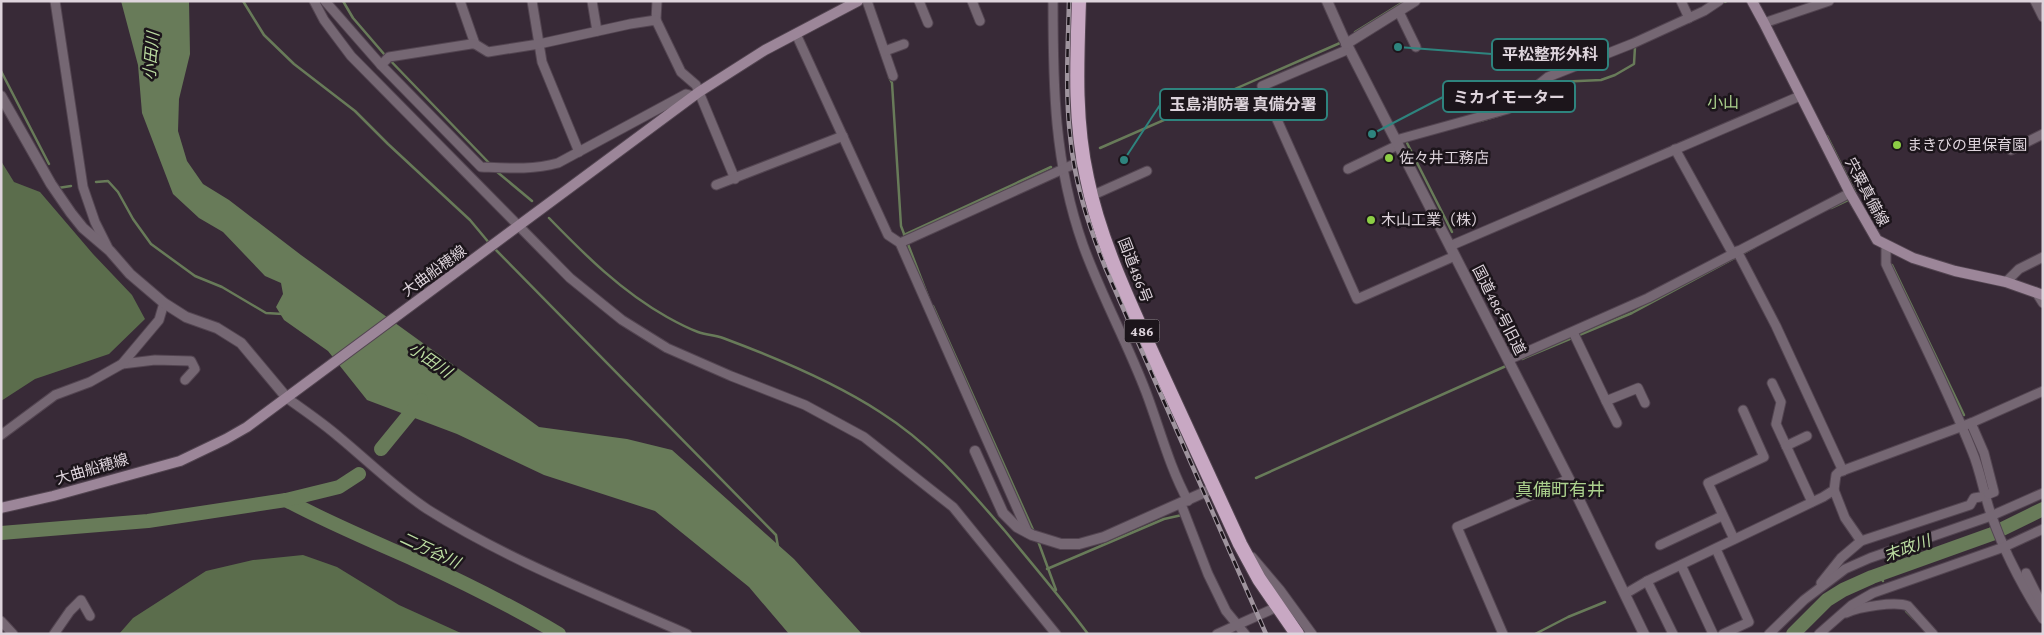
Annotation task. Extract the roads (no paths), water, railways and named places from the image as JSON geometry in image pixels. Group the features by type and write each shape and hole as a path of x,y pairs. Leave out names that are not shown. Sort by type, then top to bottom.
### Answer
{"highway":[{"name":"国道486号","path":"1080,1 1077,68 1079,130 1091,196 1127,297 1240,544 1277,607 1297,634"}],"main road":[{"name":"大曲船穂線","path":"1,508 53,496 180,461 226,439 291,395 697,94 736,67 858,1"},
{"name":"宍粟真備線","path":"1752,1 1850,193 1871,233 1877,240 1886,247 1913,258 1955,271 2006,282 2039,293"}],"street":[{"path":"55,1 83,187 95,222 110,251"},
{"path":"314,1 324,20 351,56 570,278 622,320 668,348 731,376 806,405 864,437 953,507 1056,634"},
{"path":"325,1 385,61 481,167 544,167 558,163 686,94 697,94"},
{"path":"460,1 475,44 488,52 539,44 656,20"},
{"path":"532,1 542,62 579,152"},
{"path":"592,1 597,31"},
{"path":"658,1 656,20 681,72 696,84 697,94 735,179"},
{"path":"867,1 875,34 885,51 893,76"},
{"path":"919,1 928,23"},
{"path":"972,1 980,21"},
{"path":"1052,1 1054,96 1062,169 1083,246 1146,391 1208,574 1226,611 1244,634"},
{"name":"国道486号旧道","path":"1327,1 1348,46 1569,479 1644,634"},
{"path":"1415,1 1348,46 1262,86 1357,298 1455,256"},
{"path":"1681,1 1689,18"},
{"path":"1348,168 1397,142 1501,112 1512,106 1548,77 1689,18 1719,1"},
{"path":"1764,23 1829,1"},
{"path":"2035,1 2043,17"},
{"path":"1399,12 1416,47"},
{"path":"796,34 888,235 900,243 1030,534"},
{"path":"385,61 475,44"},
{"path":"885,51 904,44"},
{"path":"1,96 50,184 83,228 110,251 130,274 164,303 186,316 217,328 241,343 291,395 391,483 425,508 470,535 516,559 687,634"},
{"path":"1450,246 1800,96"},
{"path":"2011,150 2043,134"},
{"path":"716,186 843,136"},
{"path":"1675,148 1737,254 1776,326 1843,471"},
{"path":"900,243 1083,160"},
{"path":"1091,196 1147,171"},
{"path":"1508,360 1575,335 1737,254 1850,193"},
{"path":"1886,247 1886,264 1974,454 1982,489 2004,546 2043,619"},
{"path":"2006,282 2019,269 2043,257"},
{"path":"2039,293 2043,303"},
{"path":"1,435 55,395 90,382 122,364 159,320 164,303"},
{"path":"1575,335 1617,423"},
{"path":"122,364 154,360 191,361 195,369 185,380"},
{"path":"1772,383 1781,402 1776,424 1812,502"},
{"path":"1606,402 1638,388 1645,403"},
{"path":"1861,541 1845,518 1834,490 1836,475 1971,423 2043,391"},
{"path":"1734,539 1708,483 1764,457 1742,410"},
{"path":"1820,588 1820,584 1841,558 1861,541 1970,505 1974,498 1994,492 1984,453 1971,423"},
{"path":"1786,446 1807,436"},
{"path":"975,451 1003,513 1030,534 1042,540 1061,544 1086,543 1104,537 1185,503 1214,488"},
{"path":"1504,634 1457,527 1569,479"},
{"path":"1625,594 1647,581 1834,490"},
{"path":"1769,634 1820,588 1845,570 1870,558 1992,517 2043,493"},
{"path":"1660,545 1722,516"},
{"path":"1819,634 1852,605 1873,593 2004,546 2043,528"},
{"path":"1240,544 1280,590 1312,634"},
{"path":"1716,549 1750,622 1723,634"},
{"path":"1681,565 1713,634"},
{"path":"2026,573 2039,589 2043,607"},
{"path":"1647,581 1673,634"},
{"path":"54,634 70,611 81,600 90,616"},
{"path":"1841,614 1877,606 1904,604 1934,634"},
{"path":"1217,634 1277,607"},
{"path":"1,621 13,634"}],"water":[{"name":"小田川","path":"121,1 189,1 190,54 179,99 178,131 187,161 203,184 229,200 301,255 539,427 627,439 672,450 794,559 862,634 789,634 749,587 655,511 544,475 457,434 367,400 328,351 284,320 276,307 283,294 281,283 265,276 223,232 199,218 173,194 142,113 138,65"}],"waterway":[{"path":"243,1 264,35 294,64 355,111 470,220 490,244"},
{"path":"343,1 353,18 384,54 491,165"},
{"path":"1355,32 1405,1"},
{"path":"1100,148 1340,43"},
{"path":"1552,79 1557,82 1601,80 1615,75 1634,64 1635,47"},
{"path":"1,71 49,164"},
{"path":"889,77 892,83 901,226 929,299"},
{"path":"1480,121 1501,115"},
{"path":"1827,136 1856,194"},
{"path":"1407,140 1452,232"},
{"path":"904,235 1051,167"},
{"path":"496,171 532,201"},
{"path":"96,182 108,181 118,192 133,219 151,244 195,276 222,287 266,313 283,314"},
{"path":"58,188 71,186"},
{"path":"1831,208 1848,200"},
{"path":"549,218 590,259 650,307 682,325 763,353 843,390 880,412 916,438 947,467 1005,531 1088,634"},
{"path":"1522,359 1632,313 1755,247"},
{"path":"494,248 776,535 778,547"},
{"path":"1892,265 1964,415"},
{"path":"933,306 1034,532"},
{"path":"1256,478 1506,366"},
{"name":"二万谷川","path":"381,449 421,400"},
{"name":"二万谷川","path":"1,533 148,521 286,500 339,487 359,474"},
{"name":"二万谷川","path":"286,500 469,585 559,634"},
{"name":"末政川","path":"1793,634 1827,600 1843,590 1872,577 1992,534 2043,509"},
{"path":"1047,569 1164,519 1182,515"},
{"name":"末政川","path":"2002,524 2004,529"},
{"path":"1038,541 1056,590"},
{"name":"末政川","path":"1878,575 1883,581"},
{"path":"1535,634 1568,617 1605,602"},
{"path":"1906,611 1914,619"}],"railway":[{"path":"1069,1 1068,118 1078,186 1093,235 1105,267 1266,634"}],"place":[{"name":"平松整形外科","path":"1398,47"},
{"name":"ミカイモーター","path":"1372,134"},
{"name":"まきびの里保育園","path":"1897,145"},
{"name":"佐々井工務店","path":"1389,158"},
{"name":"玉島消防署 真備分署","path":"1124,160"},
{"name":"木山工業（株）","path":"1371,220"}],"district":[{"name":"小山","path":"1723,102"},
{"name":"真備町有井","path":"1560,490"}]}
